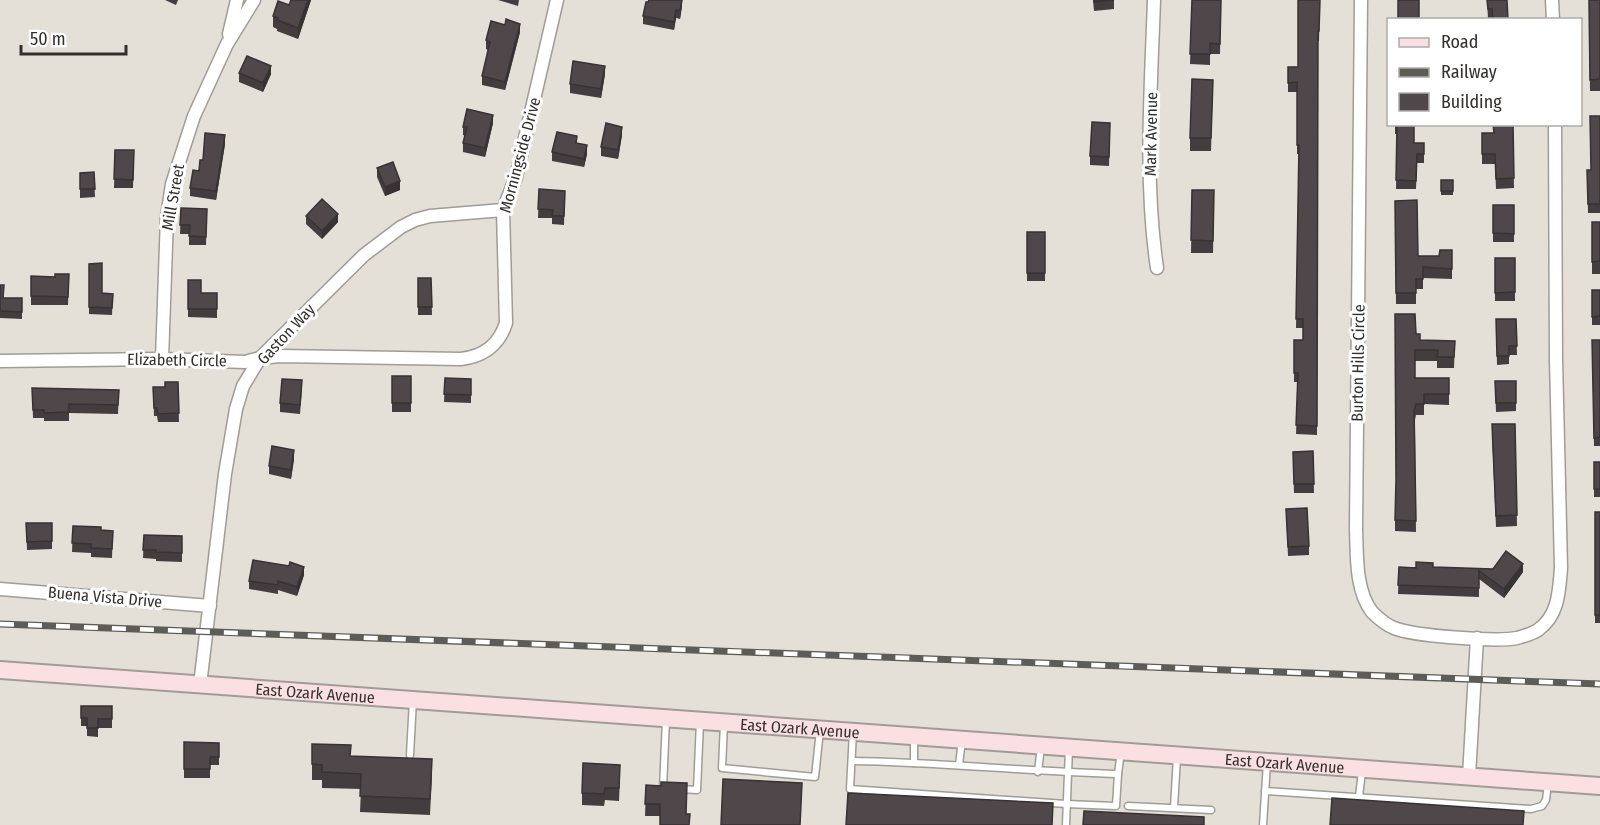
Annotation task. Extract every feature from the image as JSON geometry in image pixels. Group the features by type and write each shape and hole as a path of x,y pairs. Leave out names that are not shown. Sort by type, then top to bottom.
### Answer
{"main road":[{"name":"East Ozark Avenue","path":"0,669 1600,786"}],"street":[{"name":"Mill Street","path":"227,44 237,0"},
{"name":"Mill Street","path":"162,359 167,217 172,184 194,116 227,44 254,0"},
{"name":"Morningside Drive","path":"461,359 474,358 495,344 506,323 503,210 516,177 557,0"},
{"name":"Mark Avenue","path":"1154,0 1150,196 1151,230 1157,268"},
{"name":"Burton Hills Circle","path":"1361,0 1356,528 1363,595 1371,610 1382,621 1394,628 1408,632 1477,638 1515,638 1533,632 1547,621 1555,609 1559,596 1561,568 1556,359 1555,126"},
{"path":"1552,0 1553,18"},
{"name":"Gaston Way","path":"200,685 225,474 236,409 243,386 260,358 364,255 401,227 430,216 503,210"},
{"name":"Elizabeth Circle","path":"0,361 162,359 245,362 260,358 461,359"},
{"name":"Buena Vista Drive","path":"0,589 210,606"},
{"path":"1469,776 1477,638"}],"lane":[{"path":"410,755 413,699"},
{"path":"666,718 663,789 697,790 700,720"},
{"path":"724,722 722,768 815,777 820,729"},
{"path":"854,731 850,789 1116,806 1121,751"},
{"path":"914,736 914,763"},
{"path":"959,765 962,739"},
{"path":"1038,772 1041,745"},
{"path":"1066,825 1070,747"},
{"path":"1174,807 1177,755"},
{"path":"852,761 959,765 1089,776 1118,774"},
{"path":"1263,825 1268,761"},
{"path":"1359,797 1363,768"},
{"path":"1265,791 1531,809 1542,806 1546,800 1548,782"},
{"path":"1088,794 1088,804"},
{"path":"1128,806 1211,810"}],"building":[{"path":"291,0 308,0 298,28 277,20 278,18 273,16 278,1 289,5"},
{"path":"649,0 682,0 680,11 676,10 674,22 643,16 646,2"},
{"path":"1192,0 1221,0 1220,44 1210,43 1210,54 1190,54"},
{"path":"1298,0 1320,0 1317,426 1296,425 1298,373 1294,373 1294,340 1303,340 1303,319 1296,319 1299,145 1297,145 1297,82 1288,83 1288,67 1298,67"},
{"path":"1398,0 1419,0 1419,18 1398,18"},
{"path":"1487,0 1507,0 1508,18 1493,18 1492,9 1488,9"},
{"path":"1589,0 1600,0 1600,79 1590,80"},
{"path":"506,19 520,24 505,82 482,76 490,42 486,40 491,21 505,25"},
{"path":"247,56 271,66 263,83 239,73"},
{"path":"573,61 605,66 601,89 570,84"},
{"path":"1192,79 1213,80 1211,138 1190,138"},
{"path":"467,109 493,115 485,148 463,143 467,127 463,127"},
{"path":"1590,116 1600,116 1600,204 1588,204 1587,170 1591,170"},
{"path":"1092,122 1110,123 1109,157 1090,156"},
{"path":"606,123 622,127 618,150 601,147"},
{"path":"1397,126 1414,126 1414,143 1424,143 1424,154 1417,154 1416,181 1396,180"},
{"path":"1493,126 1513,126 1514,178 1496,179 1495,154 1482,154 1482,133 1494,133"},
{"path":"557,132 577,136 576,143 587,145 584,159 552,152"},
{"path":"205,133 225,135 216,191 190,188 193,170 199,171 200,160 203,160"},
{"path":"115,150 134,150 133,180 114,179"},
{"path":"393,162 400,181 385,187 377,168"},
{"path":"94,172 95,189 80,189 80,173"},
{"path":"1441,180 1453,180 1453,191 1441,191"},
{"path":"539,189 565,191 564,216 552,216 553,210 538,209"},
{"path":"1192,190 1214,190 1213,241 1191,240"},
{"path":"322,199 338,214 322,231 306,216"},
{"path":"1417,200 1418,256 1439,256 1440,250 1452,250 1452,269 1423,267 1423,279 1416,279 1416,293 1396,293 1395,201"},
{"path":"1493,205 1514,205 1514,234 1493,233"},
{"path":"181,208 207,209 206,237 189,236 190,225 180,225"},
{"path":"1592,222 1600,222 1600,261 1592,262"},
{"path":"1027,232 1045,232 1045,273 1027,273"},
{"path":"1495,258 1515,258 1515,292 1495,293"},
{"path":"102,263 102,293 113,294 112,308 89,307 89,264"},
{"path":"55,274 69,274 68,297 31,296 31,276 55,277"},
{"path":"418,278 431,278 432,307 418,307"},
{"path":"188,280 201,280 201,293 217,293 217,309 188,309"},
{"path":"0,285 4,285 3,298 22,298 22,312 0,311"},
{"path":"1592,290 1600,290 1600,316 1592,317"},
{"path":"1395,314 1415,314 1416,334 1420,334 1420,340 1455,341 1454,357 1437,357 1438,350 1415,350 1415,378 1449,378 1449,394 1424,394 1424,404 1416,404 1414,411 1416,521 1395,520"},
{"path":"1496,319 1516,319 1517,346 1509,346 1509,356 1497,356"},
{"path":"1592,340 1600,340 1600,437 1594,438"},
{"path":"392,376 411,376 411,403 392,403"},
{"path":"445,378 471,379 471,395 444,394"},
{"path":"282,379 302,380 300,405 280,403"},
{"path":"1495,381 1516,381 1516,403 1496,403"},
{"path":"165,382 178,382 179,413 158,414 157,408 154,408 153,387 165,387"},
{"path":"32,388 119,390 118,405 69,404 69,412 44,413 44,410 33,410"},
{"path":"1492,424 1515,424 1517,515 1496,516"},
{"path":"272,446 294,450 291,470 269,466"},
{"path":"1313,451 1314,484 1294,484 1293,452"},
{"path":"1594,462 1600,462 1600,489 1594,489"},
{"path":"1307,508 1309,546 1288,547 1286,509"},
{"path":"1595,512 1600,512 1600,615 1595,615"},
{"path":"26,523 52,523 52,541 27,542"},
{"path":"73,526 101,527 101,530 113,531 112,549 91,548 91,544 72,543"},
{"path":"144,535 182,536 182,553 143,550"},
{"path":"1506,551 1523,564 1504,589 1479,571 1479,588 1398,585 1399,567 1416,568 1416,562 1433,563 1433,567 1493,569"},
{"path":"253,560 289,566 290,562 304,567 297,587 278,581 278,585 249,581"},
{"path":"81,706 112,706 112,719 98,719 98,728 87,728 87,718 81,718"},
{"path":"184,742 219,743 219,757 210,757 210,769 184,769"},
{"path":"312,744 351,745 350,756 432,759 430,799 360,796 361,774 322,772 322,765 312,764"},
{"path":"583,763 620,765 619,788 605,788 604,794 582,793"},
{"path":"723,779 802,783 800,825 721,825"},
{"path":"661,782 687,783 686,814 690,814 689,825 660,825 660,804 645,804 646,785 661,786"},
{"path":"848,793 1053,803 1052,825 846,825"},
{"path":"1332,798 1524,811 1523,825 1330,825"},
{"path":"1084,811 1204,817 1204,825 1083,825"}],"railway":[{"path":"0,624 1600,684"}]}
